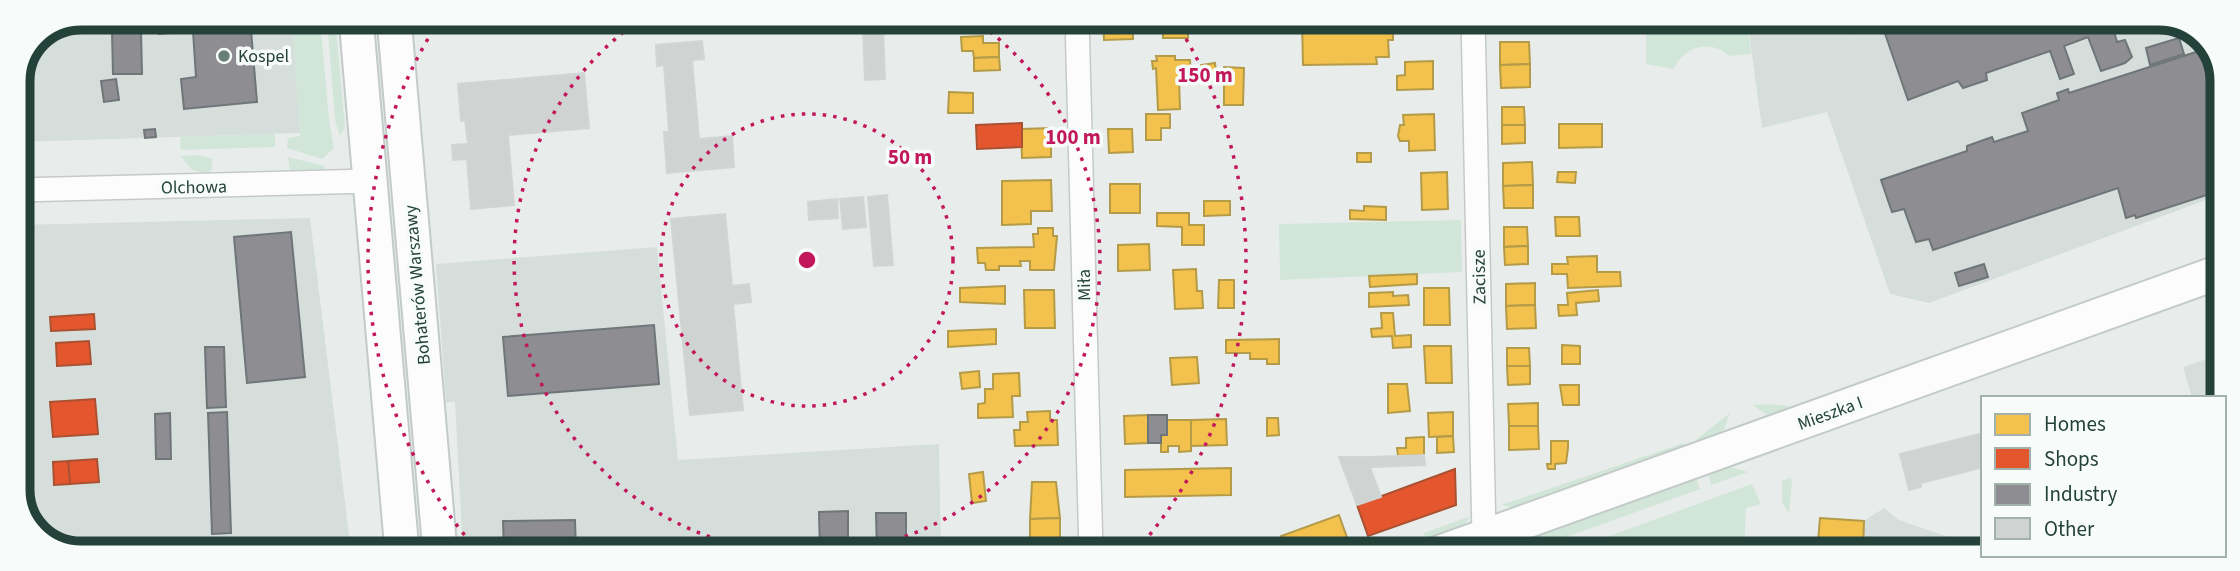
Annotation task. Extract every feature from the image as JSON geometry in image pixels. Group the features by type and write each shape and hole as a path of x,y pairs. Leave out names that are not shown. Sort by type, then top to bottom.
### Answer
{"street":[{"path":"357,30 401,541"},
{"name":"Bohaterów Warszawy","path":"395,30 439,541"},
{"name":"Miła","path":"1077,30 1091,541"},
{"name":"Zacisze","path":"1473,30 1484,536"},
{"name":"Olchowa","path":"30,190 370,181"},
{"name":"Mieszka I","path":"1470,541 2210,275"}],"shaded area":[{"path":"293,30 300,133 30,142 31,71 38,52 52,38 71,31"},
{"path":"1749,30 2169,31 2185,37 2198,47 2209,71 2210,198 1929,303 1890,294 1827,112 1762,128"},
{"path":"310,218 350,541 81,541 64,539 47,529 34,510 30,493 30,225"},
{"path":"657,247 678,460 939,444 941,541 462,541 455,402 446,402 436,264"},
{"path":"2210,358 2210,396 2191,396 2183,367"},
{"path":"1884,508 1899,520 1960,541 1863,541 1864,521"}],"green space":[{"path":"293,30 321,30 334,148 322,159 287,148 288,138 300,136"},
{"path":"328,30 336,30 345,127 340,136 335,120"},
{"path":"1646,30 1748,30 1751,54 1729,56 1722,51 1706,47 1691,50 1678,61 1674,69 1646,64"},
{"path":"275,134 275,147 181,150 180,137"},
{"path":"199,155 212,159 212,170 207,173 192,170 181,156"},
{"path":"288,157 325,166 325,170 290,172"},
{"path":"1461,220 1462,272 1280,280 1279,224"},
{"path":"1752,405 1788,406 1791,410 1768,415"},
{"path":"1730,413 1724,430 1697,443 1697,439"},
{"path":"1684,443 1686,448 1516,508 1501,505"},
{"path":"1730,467 1748,472 1711,485 1708,472"},
{"path":"1696,477 1700,489 1555,541 1516,541"},
{"path":"1791,477 1789,514 1782,502 1782,481"},
{"path":"1752,484 1761,504 1746,508 1745,541 1596,541"},
{"path":"1471,516 1461,528 1427,541 1424,533"}],"building: Homes":[{"path":"1003,30 1046,30 1046,32 1003,33"},
{"path":"1104,30 1133,30 1133,39 1104,40"},
{"path":"1163,30 1188,30 1188,38 1163,38"},
{"path":"1302,30 1393,32 1393,40 1388,40 1389,57 1376,57 1377,64 1303,65"},
{"path":"1405,30 1432,30 1432,31"},
{"path":"983,36 983,43 999,43 999,57 974,58 973,51 962,51 961,37"},
{"path":"1500,42 1529,42 1530,64 1500,65"},
{"path":"1156,56 1175,56 1175,60 1190,60 1191,78 1179,79 1180,109 1158,110 1156,68 1153,69 1152,61 1157,61"},
{"path":"999,57 1000,70 974,71 974,58"},
{"path":"1433,61 1433,89 1397,90 1397,76 1405,75 1405,62"},
{"path":"1215,63 1216,72 1201,73 1201,65"},
{"path":"1530,64 1530,87 1501,88 1500,65"},
{"path":"1224,67 1244,68 1243,105 1224,105"},
{"path":"949,92 973,93 973,113 948,113"},
{"path":"1502,107 1524,107 1525,125 1502,125"},
{"path":"1146,114 1170,114 1170,128 1161,128 1161,140 1146,140"},
{"path":"1434,114 1435,150 1409,151 1409,141 1400,141 1398,136 1400,125 1404,125 1403,115"},
{"path":"1559,124 1602,124 1602,147 1559,148"},
{"path":"1502,125 1525,125 1525,143 1502,144"},
{"path":"1051,128 1051,157 1022,158 1021,129"},
{"path":"1108,129 1132,129 1133,152 1109,153"},
{"path":"1357,153 1371,153 1371,162 1357,162"},
{"path":"1532,162 1533,185 1503,186 1503,163"},
{"path":"1447,172 1448,209 1422,210 1421,173"},
{"path":"1558,172 1576,172 1575,183 1557,182"},
{"path":"1051,180 1052,211 1031,211 1031,224 1002,225 1002,181"},
{"path":"1110,184 1140,184 1140,213 1110,213"},
{"path":"1533,185 1533,208 1504,208 1503,186"},
{"path":"1204,201 1230,201 1230,215 1204,216"},
{"path":"1364,206 1386,207 1386,220 1350,219 1350,210 1364,211"},
{"path":"1157,213 1189,213 1189,225 1204,225 1204,245 1182,245 1182,227 1157,226"},
{"path":"1555,217 1579,217 1580,236 1556,236"},
{"path":"1504,227 1527,227 1528,246 1504,247"},
{"path":"1038,228 1053,228 1053,236 1057,236 1054,270 1030,270 1030,261 1020,261 1021,266 999,266 999,270 986,270 985,263 978,263 977,248 1034,247 1033,234 1038,234"},
{"path":"1149,244 1150,270 1118,271 1118,245"},
{"path":"1528,246 1528,264 1505,265 1504,247"},
{"path":"1597,256 1597,272 1620,272 1621,286 1568,288 1567,274 1552,274 1552,264 1568,264 1567,257"},
{"path":"1196,269 1197,291 1202,291 1203,308 1175,309 1173,270"},
{"path":"1417,274 1417,284 1370,287 1369,276"},
{"path":"1219,280 1234,280 1234,308 1218,308"},
{"path":"1535,283 1535,305 1506,306 1506,284"},
{"path":"1005,286 1005,304 960,302 960,288"},
{"path":"1424,288 1449,288 1450,325 1424,325"},
{"path":"1024,290 1054,290 1055,328 1025,328"},
{"path":"1598,290 1599,301 1576,303 1577,315 1559,316 1558,305 1568,305 1567,293"},
{"path":"1393,292 1393,296 1408,295 1409,305 1369,307 1369,293"},
{"path":"1535,305 1536,328 1507,329 1506,306"},
{"path":"1381,313 1393,313 1395,336 1411,335 1411,347 1393,348 1392,336 1372,337 1371,329 1382,328"},
{"path":"996,329 996,344 948,347 948,331"},
{"path":"1279,339 1279,364 1267,364 1267,359 1250,359 1250,353 1226,353 1226,340"},
{"path":"1562,345 1580,346 1580,364 1562,364"},
{"path":"1424,346 1451,346 1452,383 1426,383"},
{"path":"1507,348 1529,348 1530,366 1507,366"},
{"path":"1197,357 1199,383 1172,385 1170,358"},
{"path":"1507,366 1530,366 1530,384 1508,385"},
{"path":"979,371 980,387 962,389 960,373"},
{"path":"1019,373 1020,396 1012,396 1013,417 978,418 978,404 985,403 985,389 993,389 993,374"},
{"path":"1388,384 1407,384 1410,411 1388,413"},
{"path":"1560,385 1579,385 1579,405 1563,405"},
{"path":"1538,403 1538,426 1509,426 1508,404"},
{"path":"1050,411 1050,420 1057,420 1058,445 1015,446 1014,430 1020,430 1020,422 1028,422 1027,412"},
{"path":"1453,412 1453,436 1429,437 1428,413"},
{"path":"1148,415 1148,443 1125,444 1124,416"},
{"path":"1267,418 1278,418 1279,435 1267,436"},
{"path":"1226,419 1227,445 1191,446 1191,420"},
{"path":"1167,420 1191,420 1191,451 1179,452 1179,446 1168,446 1168,452 1161,452 1161,435 1167,435"},
{"path":"1509,426 1538,426 1539,449 1509,450"},
{"path":"1453,436 1454,452 1437,453 1437,437"},
{"path":"1424,437 1424,455 1398,456 1397,448 1406,448 1406,438"},
{"path":"1551,441 1568,441 1566,463 1555,464 1555,469 1548,469 1547,464 1551,464"},
{"path":"1231,468 1231,495 1125,497 1125,470"},
{"path":"983,472 986,501 972,503 969,474"},
{"path":"1032,482 1056,482 1060,518 1030,519"},
{"path":"1339,515 1348,541 1283,541 1281,536"},
{"path":"1060,518 1060,541 1030,541 1030,519"},
{"path":"1820,518 1864,521 1863,541 1818,541"}],"building: Shops":[{"path":"1022,123 1022,147 977,149 976,125"},
{"path":"94,314 95,329 51,331 50,317"},
{"path":"89,341 91,364 57,366 56,343"},
{"path":"95,399 98,434 53,437 50,402"},
{"path":"97,459 99,482 70,484 68,461"},
{"path":"68,461 70,484 54,485 53,462"},
{"path":"1455,469 1456,505 1368,536 1357,505"}],"building: Industry":[{"name":"Kospel","path":"158,30 251,30 257,102 184,109 181,79 196,77 193,31 159,34"},
{"path":"1884,30 2114,30 2117,42 2125,40 2132,57 2125,63 2101,71 2088,37 2064,46 2074,74 2060,79 2050,51 1986,73 1987,80 1963,88 1958,81 1908,100"},
{"path":"112,32 141,32 142,74 113,74"},
{"path":"2179,38 2184,54 2150,65 2146,48"},
{"path":"2197,46 2206,61 2210,78 2210,194 2136,218 2135,215 2126,218 2118,188 1933,250 1929,239 1916,242 1904,209 1892,212 1881,180 1967,151 1967,146 1992,137 1994,142 2028,131 2022,113 2059,100 2057,93 2068,89 2069,93 2199,51"},
{"path":"116,79 119,100 104,102 101,81"},
{"path":"155,129 156,137 145,138 144,130"},
{"path":"291,232 305,377 247,383 234,237"},
{"path":"1984,264 1988,277 1959,286 1955,273"},
{"path":"654,325 659,384 508,396 503,337"},
{"path":"205,347 224,347 226,407 207,408"},
{"path":"227,412 231,533 212,534 208,413"},
{"path":"170,413 171,459 156,459 155,414"},
{"path":"1148,415 1167,415 1167,435 1161,435 1161,443 1148,443"},
{"path":"848,511 848,541 820,541 819,512"},
{"path":"876,513 906,513 906,541 877,541"},
{"path":"575,520 576,541 504,541 503,521"}],"building: Other":[{"path":"863,30 883,30 885,79 865,80"},
{"path":"702,41 704,59 692,60 699,139 732,136 734,167 667,173 664,132 669,132 664,65 657,66 656,45"},
{"path":"584,73 589,128 508,135 514,205 471,209 467,159 453,160 452,145 468,144 465,120 461,121 458,84"},
{"path":"887,195 893,265 874,266 868,197"},
{"path":"863,197 866,227 843,229 840,199"},
{"path":"837,199 838,218 809,220 808,202"},
{"path":"725,214 732,286 749,284 751,302 733,304 743,410 690,415 671,219"},
{"path":"1981,434 1981,469 1921,483 1921,487 1909,490 1900,454"},
{"path":"1424,455 1425,465 1373,467 1373,457"},
{"path":"1339,457 1373,457 1373,467 1370,467 1381,497 1357,505"}],"place":[{"name":"Kospel","path":"224,56"}]}
